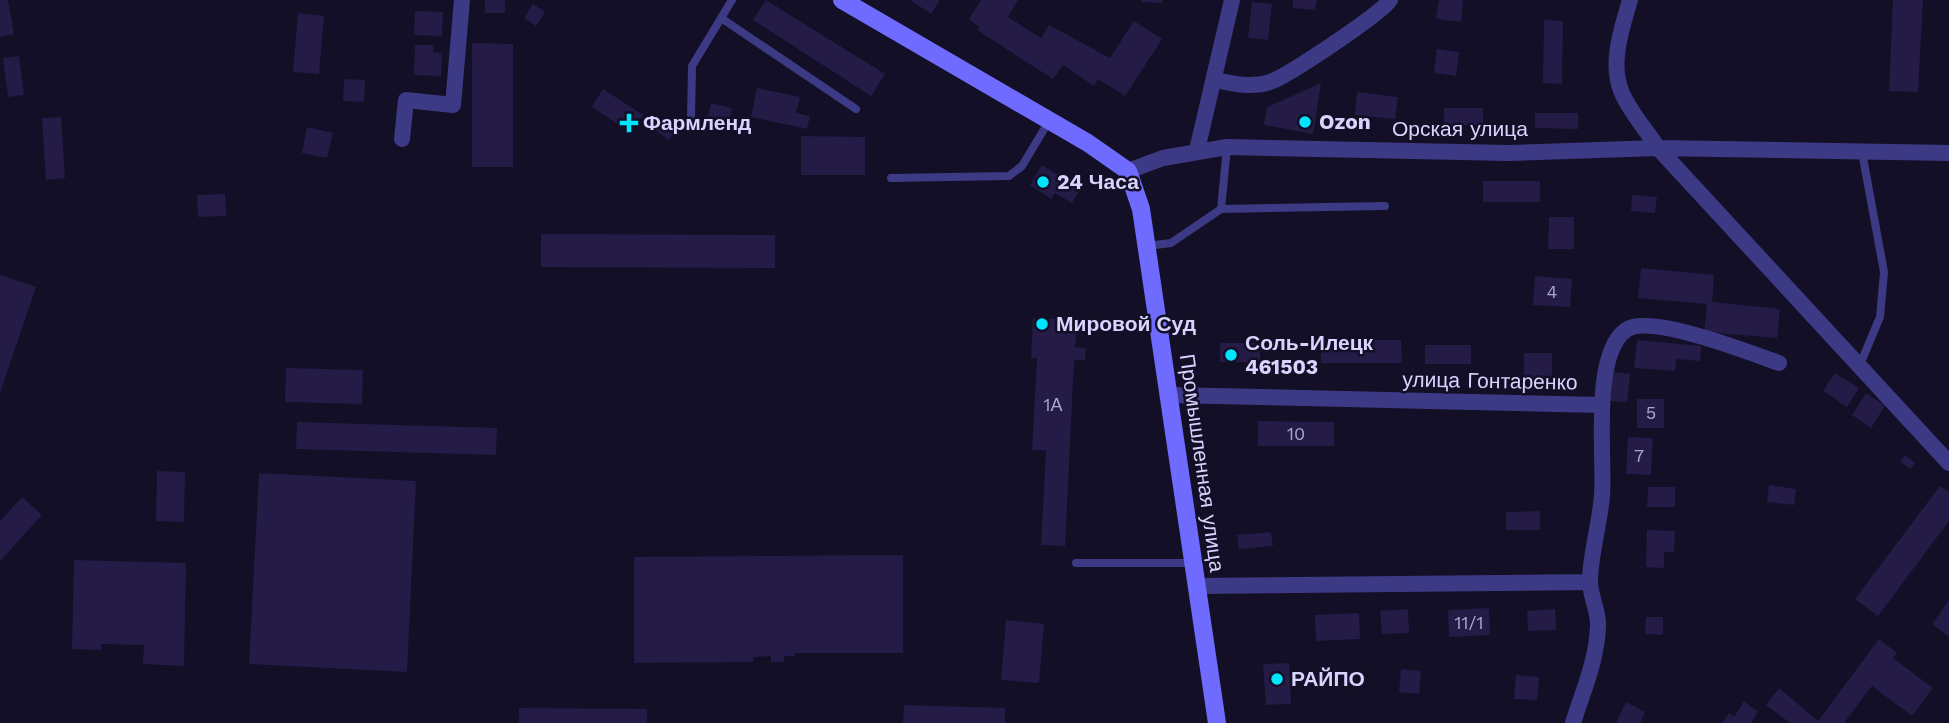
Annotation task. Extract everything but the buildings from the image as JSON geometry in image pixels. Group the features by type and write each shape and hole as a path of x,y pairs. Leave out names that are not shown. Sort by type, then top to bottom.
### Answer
{"street":[{"path":"402,139 406,100 453,105 462,0"},
{"path":"842,0 1049,121 1128,171"},
{"path":"1198,150 1232,0"},
{"path":"1216,80 1239,85 1271,82 1372,17 1390,0"},
{"path":"1630,0 1619,40 1617,66 1621,92 1658,148 1949,463"},
{"name":"Орская улица","path":"1128,171 1164,158 1227,147 1508,153 1658,148 1949,153"},
{"name":"Промышленная улица","path":"1128,171 1141,209 1147,246 1217,723"},
{"name":"улица Гонтаренко","path":"1573,723 1596,645 1599,623 1590,582 1602,494 1601,405 1618,340 1626,330 1640,325 1693,333 1779,363"},
{"name":"улица Гонтаренко","path":"1170,394 1601,405"},
{"path":"1197,586 1590,582"}],"lane":[{"path":"691,118 692,66 732,0"},
{"path":"722,18 856,109"},
{"path":"891,178 1009,176 1022,166 1049,121"},
{"path":"1221,209 1227,147"},
{"path":"1859,367 1880,317 1884,272 1862,152"},
{"path":"1147,246 1171,243 1221,209 1385,206"},
{"path":"1076,563 1195,563"}],"place":[{"name":"Ozon","path":"1305,122"},
{"name":"Фармленд","path":"629,123"},
{"name":"24 Часа","path":"1043,182"},
{"name":"Мировой Суд","path":"1042,324"},
{"name":"Соль-Илецк 461503","path":"1231,355"},
{"name":"РАЙПО","path":"1277,679"}]}
